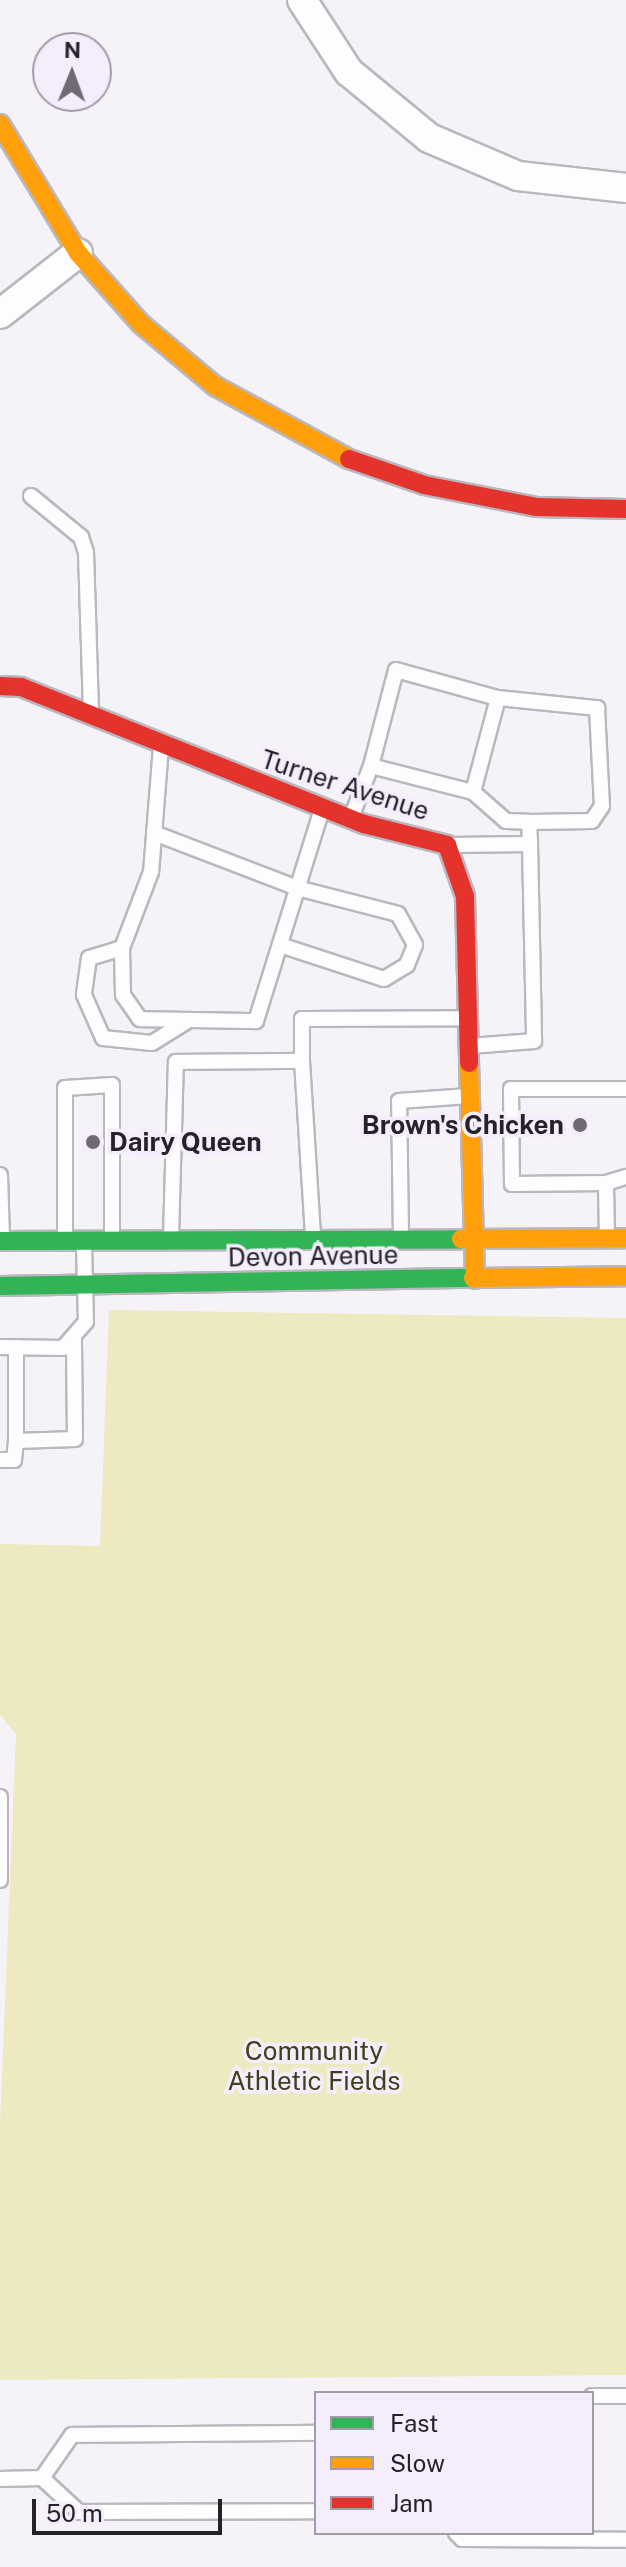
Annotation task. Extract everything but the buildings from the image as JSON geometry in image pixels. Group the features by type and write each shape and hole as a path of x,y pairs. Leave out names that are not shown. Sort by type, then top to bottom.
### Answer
{"street":[{"path":"302,0 349,72 429,138 518,176 626,188"},
{"path":"0,124 78,253 141,324 215,386 316,447 424,485 536,507 626,509"},
{"path":"0,314 78,253"},
{"name":"Turner Avenue","path":"0,686 21,687 350,819 447,845 465,896 470,1096 492,1155 473,1237 475,1279"},
{"name":"Devon Avenue","path":"1,1241 401,1236 617,1237"},
{"name":"Devon Avenue","path":"0,1286 626,1276"}],"lane":[{"path":"31,496 81,537 86,552 91,716"},
{"path":"350,819 371,766 396,670 498,698 597,708 602,806 592,821 506,821 473,792 371,766"},
{"path":"473,792 498,698"},
{"path":"162,745 151,872 122,948 123,995 140,1019 256,1021 322,809"},
{"path":"469,1046 534,1041 529,822"},
{"path":"154,833 297,888 398,914 410,925 415,945 407,965 384,979 280,945"},
{"path":"447,845 530,844"},
{"path":"122,948 89,958 84,995 103,1038 152,1043 189,1020"},
{"path":"313,1239 302,1019 468,1018"},
{"path":"171,1241 176,1062 302,1061"},
{"path":"65,1242 65,1088 112,1085 112,1241"},
{"path":"626,1089 511,1089 492,1155 512,1184 606,1183 626,1177"},
{"path":"401,1236 399,1101 470,1096"},
{"path":"0,1175 1,1241"},
{"path":"606,1183 617,1237"},
{"path":"0,1347 63,1348 86,1322 84,1241"},
{"path":"16,1441 75,1439 74,1336"},
{"path":"0,1460 14,1460 16,1347"},
{"path":"0,1797 1,1871"},
{"path":"594,2396 626,2396"},
{"path":"42,2478 72,2435 314,2433"},
{"path":"0,2479 42,2478 79,2512 314,2511"},
{"path":"458,2535 462,2539 626,2540"}],"green space":[{"name":"Community Athletic Fields","path":"109,1310 626,1318 626,2375 0,2380 0,2123 16,1734 0,1715 0,1544 100,1546"}],"traffic: fast":[{"path":"0,1241 461,1239"},
{"path":"0,1286 473,1278"}],"traffic: slow":[{"path":"0,124 78,253 141,324 215,386 349,459"},
{"path":"469,1063 475,1279"},
{"path":"461,1239 626,1238"},
{"path":"473,1278 626,1276"}],"traffic: jam":[{"path":"349,459 424,485 536,507 626,509"},
{"path":"0,686 21,687 364,824 447,845 465,896 469,1063"}],"place":[{"name":"Brown's Chicken","path":"580,1125"},
{"name":"Dairy Queen","path":"93,1142"}]}
